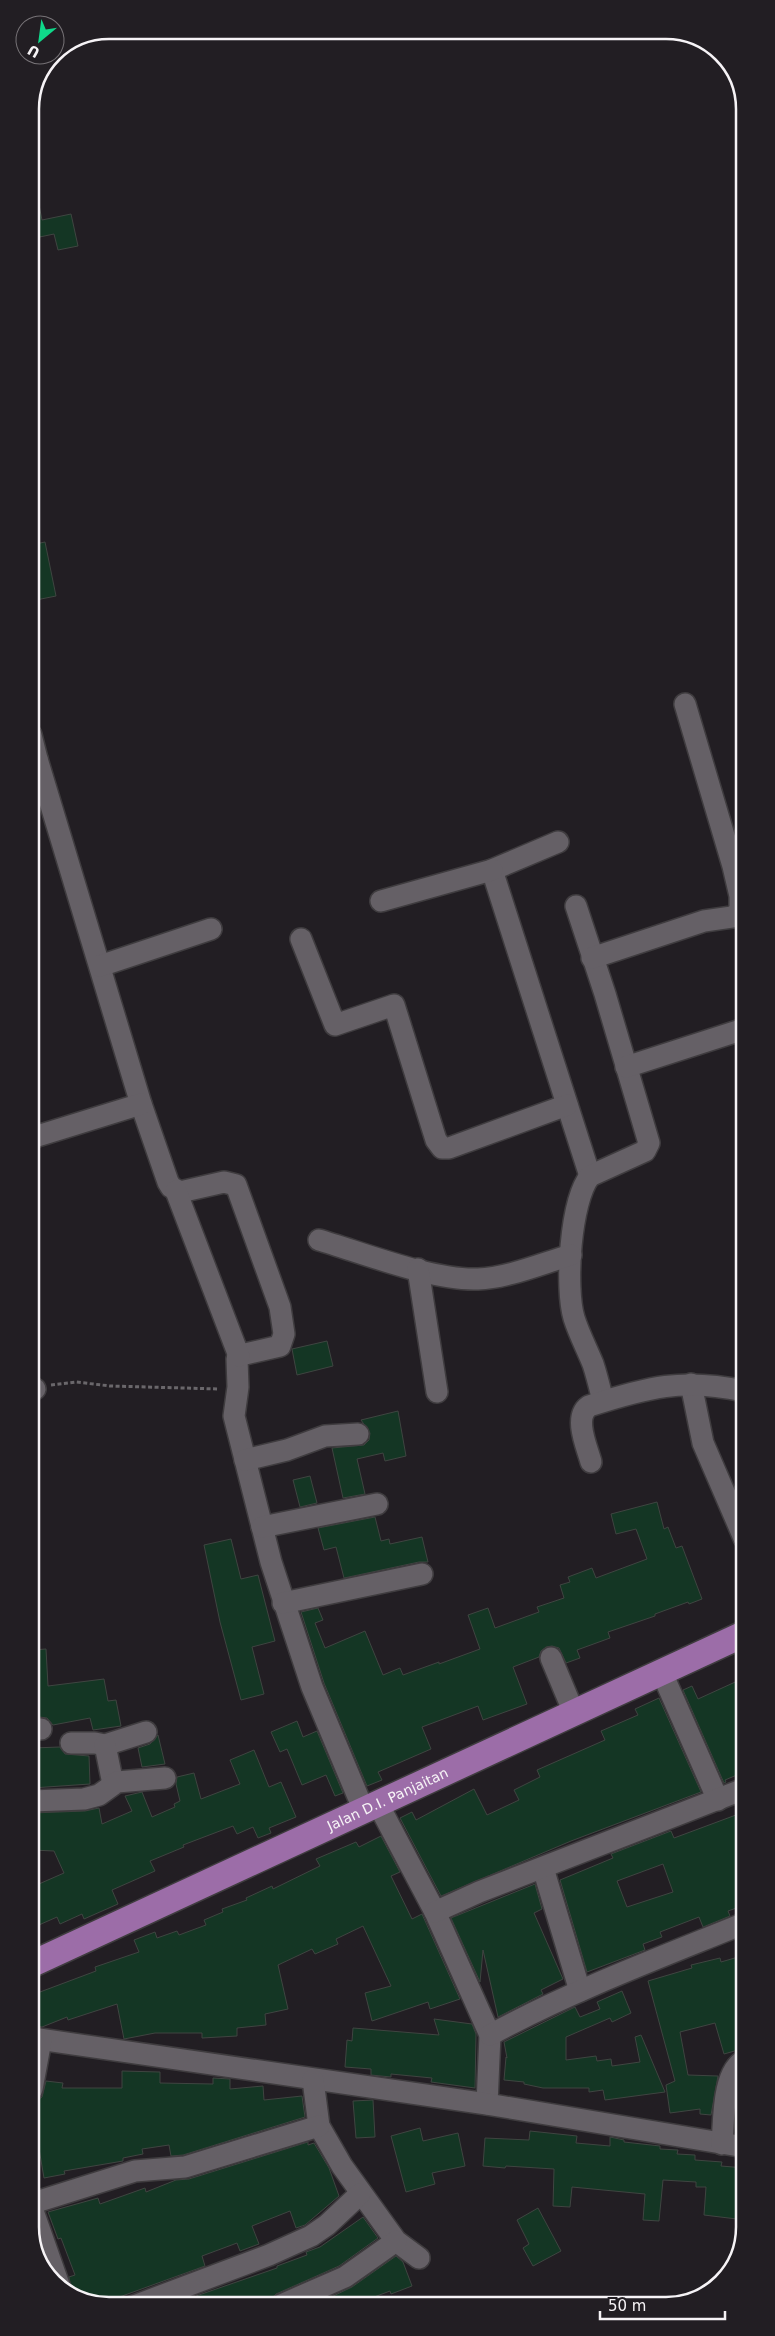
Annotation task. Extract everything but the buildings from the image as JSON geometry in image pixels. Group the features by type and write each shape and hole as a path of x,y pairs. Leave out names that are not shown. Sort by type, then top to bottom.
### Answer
{"main road":[{"name":"Jalan D.I. Panjaitan","path":"39,1961 736,1638"}],"street":[{"path":"685,704 736,876"},
{"path":"39,780 100,966 140,1104 158,1158 171,1187 176,1191 239,1356 236,1364 238,1390 234,1416 283,1603 312,1687 371,1808 435,1912 490,2035 487,2104"},
{"path":"381,901 492,870 558,842"},
{"path":"492,870 590,1176"},
{"path":"576,906 592,958 606,994 648,1138 648,1146 645,1151 590,1176 584,1184 577,1203 571,1255 570,1300 574,1317 594,1366 603,1401"},
{"path":"592,958 704,921 736,914"},
{"path":"100,966 211,929"},
{"path":"301,939 335,1025 394,1006 436,1140 442,1148 449,1148 567,1104"},
{"path":"626,1067 736,1032"},
{"path":"39,1136 140,1104"},
{"path":"176,1191 185,1192 224,1182 233,1183 237,1188 280,1307 284,1329 284,1340 278,1348 239,1356"},
{"path":"319,1240 438,1274 478,1279 495,1277 571,1255"},
{"path":"418,1269 437,1392"},
{"path":"691,1384 703,1443 736,1519"},
{"path":"591,1462 582,1425 582,1414 589,1406 658,1386 691,1384 736,1390"},
{"path":"245,1460 288,1450 326,1436 358,1434"},
{"path":"262,1527 377,1504"},
{"path":"283,1603 422,1574"},
{"path":"551,1658 574,1713"},
{"path":"662,1673 718,1800"},
{"path":"71,1743 105,1745 146,1732"},
{"path":"105,1745 113,1784"},
{"path":"39,1801 94,1797 113,1784 165,1778"},
{"path":"435,1912 479,1892 736,1793"},
{"path":"543,1868 580,1991"},
{"path":"490,2035 526,2015 580,1991 736,1927"},
{"path":"39,2039 487,2104 736,2146"},
{"path":"722,2144 725,2095 736,2069"},
{"path":"313,2080 320,2126 360,2194 396,2241 419,2258"},
{"path":"39,2200 135,2171 185,2167 320,2126"},
{"path":"158,2297 269,2255 311,2236 327,2225 360,2194"},
{"path":"39,2228 54,2270"},
{"path":"299,2297 345,2277 396,2241"}],"path":[{"path":"39,1389 76,1382 110,1386 238,1390"}]}
